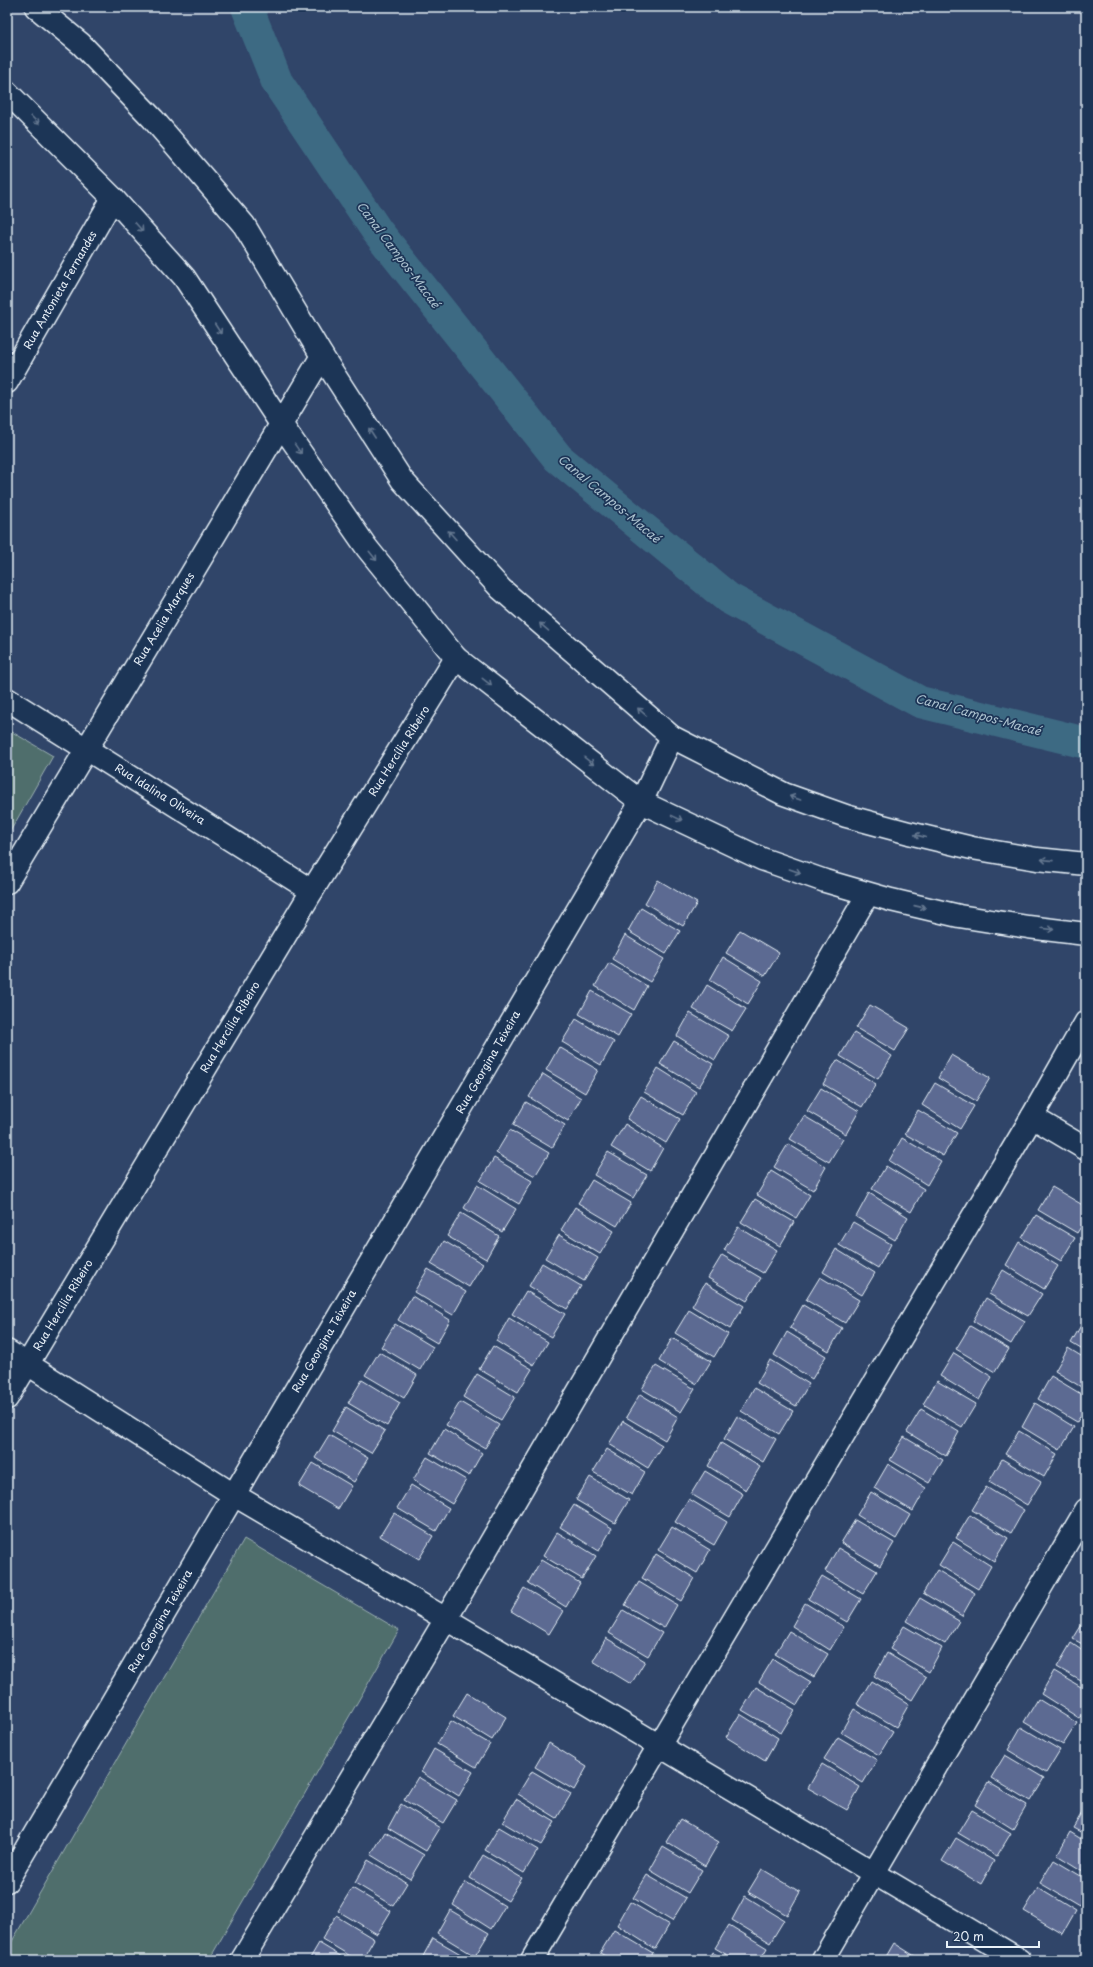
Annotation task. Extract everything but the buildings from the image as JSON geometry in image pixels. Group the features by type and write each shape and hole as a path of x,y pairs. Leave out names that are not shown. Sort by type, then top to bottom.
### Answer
{"street":[{"path":"36,7 81,44 153,119 244,225 322,356 402,480 501,589 672,737 784,794 846,816 972,848 1037,859 1086,864"},
{"path":"7,92 113,198 184,277 281,424 366,548 456,658 641,802 762,859 868,894 959,916 1028,927 1086,934"},
{"name":"Rua Antonieta Fernandes","path":"7,382 113,198"},
{"name":"Rua Acelia Marques","path":"7,882 322,356"},
{"name":"Rua Hercília Ribeiro","path":"7,1398 312,891 456,658"},
{"name":"Rua Idalina Oliveira","path":"7,699 312,891"},
{"name":"Rua Georgina Teixeira","path":"7,1881 641,802 672,737"},
{"path":"242,1960 446,1619 868,894"},
{"path":"532,1960 1032,1117 1086,1022"},
{"path":"1032,1117 1086,1149"},
{"path":"7,1351 234,1495 446,1619 1020,1960"},
{"path":"823,1960 1086,1510"}],"green space":[{"path":"7,729 53,756 7,837"},
{"path":"244,1539 399,1630 209,1960 7,1960 7,1950"}],"waterway":[{"name":"Canal Campos-Macaé","path":"247,7 277,82 377,231 558,458 728,598 920,702 1086,743"}]}
